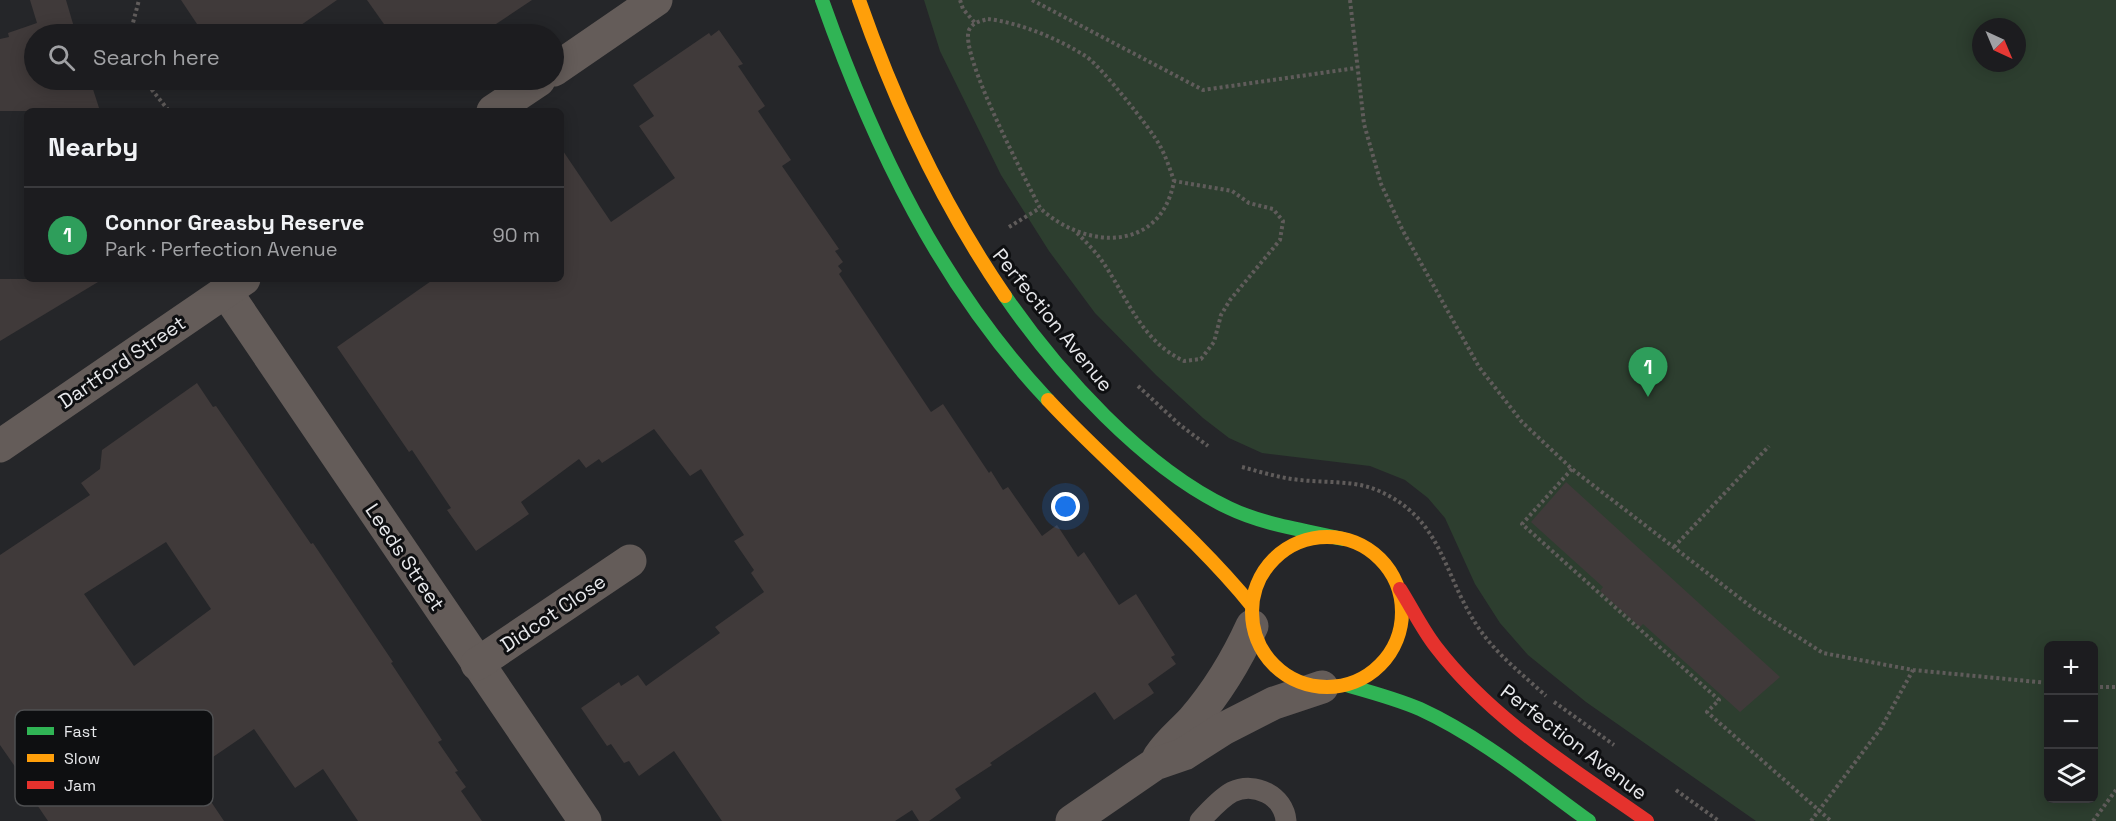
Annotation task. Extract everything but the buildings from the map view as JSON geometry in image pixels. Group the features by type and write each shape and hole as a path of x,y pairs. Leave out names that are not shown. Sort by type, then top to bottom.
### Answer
{"street":[{"path":"564,63 656,0"},
{"path":"822,0 867,126 900,194 973,312 1020,370 1058,411 1119,472 1194,540 1252,616 1258,644 1268,660 1283,673 1299,682 1334,686 1431,715 1468,735 1589,821"},
{"name":"Perfection Avenue","path":"859,0 881,65 919,151 955,222 992,280 1059,365 1110,420 1149,456 1199,492 1232,510 1343,539"},
{"path":"497,108 524,90"},
{"name":"Dartford Street","path":"0,446 235,285"},
{"name":"Leeds Street","path":"235,285 477,664 585,821"},
{"path":"1072,821 1155,764 1184,754 1223,729 1274,703 1366,676 1384,661 1396,642 1401,620 1401,598 1393,577 1380,560 1363,546 1343,539 1311,540 1282,552 1267,567 1256,586 1252,616 1240,652 1212,696 1191,722 1172,737 1155,764"},
{"name":"Didcot Close","path":"477,664 630,561"},
{"name":"Perfection Avenue","path":"1393,577 1436,647 1473,688 1534,741 1647,821"}],"lane":[{"path":"1200,821 1233,792 1255,788 1273,796 1285,810 1286,821"}],"path":[{"path":"133,24 139,0"},
{"path":"960,0 963,9 975,22"},
{"path":"1032,0 1203,90 1356,68"},
{"path":"1350,0 1364,124 1381,184 1402,231 1479,367 1522,422 1572,469 1754,609 1823,653 1913,670 2044,683"},
{"path":"988,19 1006,21 1053,39 1087,58 1101,70 1159,144 1174,181 1166,206 1146,230 1122,238 1076,231 1057,222 1040,208 974,66 968,40 969,30 975,22 988,19"},
{"path":"152,90 167,108"},
{"path":"1076,231 1102,261 1138,324 1152,340 1184,362 1201,359 1214,342 1221,315 1230,300 1280,240 1283,221 1273,209 1249,203 1232,190 1174,181"},
{"path":"1009,227 1040,208"},
{"path":"1004,218 1016,237"},
{"path":"1132,381 1180,425 1212,449"},
{"path":"1674,547 1769,446"},
{"path":"1234,463 1274,476 1352,483 1394,498 1424,522 1465,604 1495,649 1548,698 1624,752"},
{"path":"1572,469 1522,524 1719,700 1707,712 1831,821"},
{"path":"1811,821 1881,728 1913,670"},
{"path":"2098,687 2116,687"},
{"path":"1671,787 1719,821"},
{"path":"2093,821 2116,790"}],"green space":[{"path":"924,0 2116,0 2116,821 1756,821 1586,702 1528,655 1500,623 1475,584 1445,518 1428,498 1405,480 1370,466 1262,453 1229,438 1203,418 1156,375 1095,313 1049,251 1001,175 940,51"}],"traffic: fast":[{"path":"822,0 864,108 914,212 974,310 1009,356 1048,400"},
{"path":"1005,296 1026,326 1077,386 1135,444 1166,469 1197,491 1242,514 1270,523 1343,539"},
{"path":"1346,685 1402,702 1443,720 1507,761 1589,821"}],"traffic: slow":[{"path":"859,0 889,78 922,153 961,226 1005,296"},
{"path":"1048,400 1204,552 1252,606"},
{"path":"1327,537 1356,543 1380,559 1396,583 1402,612 1396,641 1380,665 1356,681 1327,687 1298,681 1274,665 1258,641 1252,612 1258,583 1274,559 1298,543 1327,537"}],"traffic: jam":[{"path":"1400,589 1436,647 1482,698 1535,742 1647,821"}],"place":[{"name":"Connor Greasby Reserve","path":"1648,397"}]}
